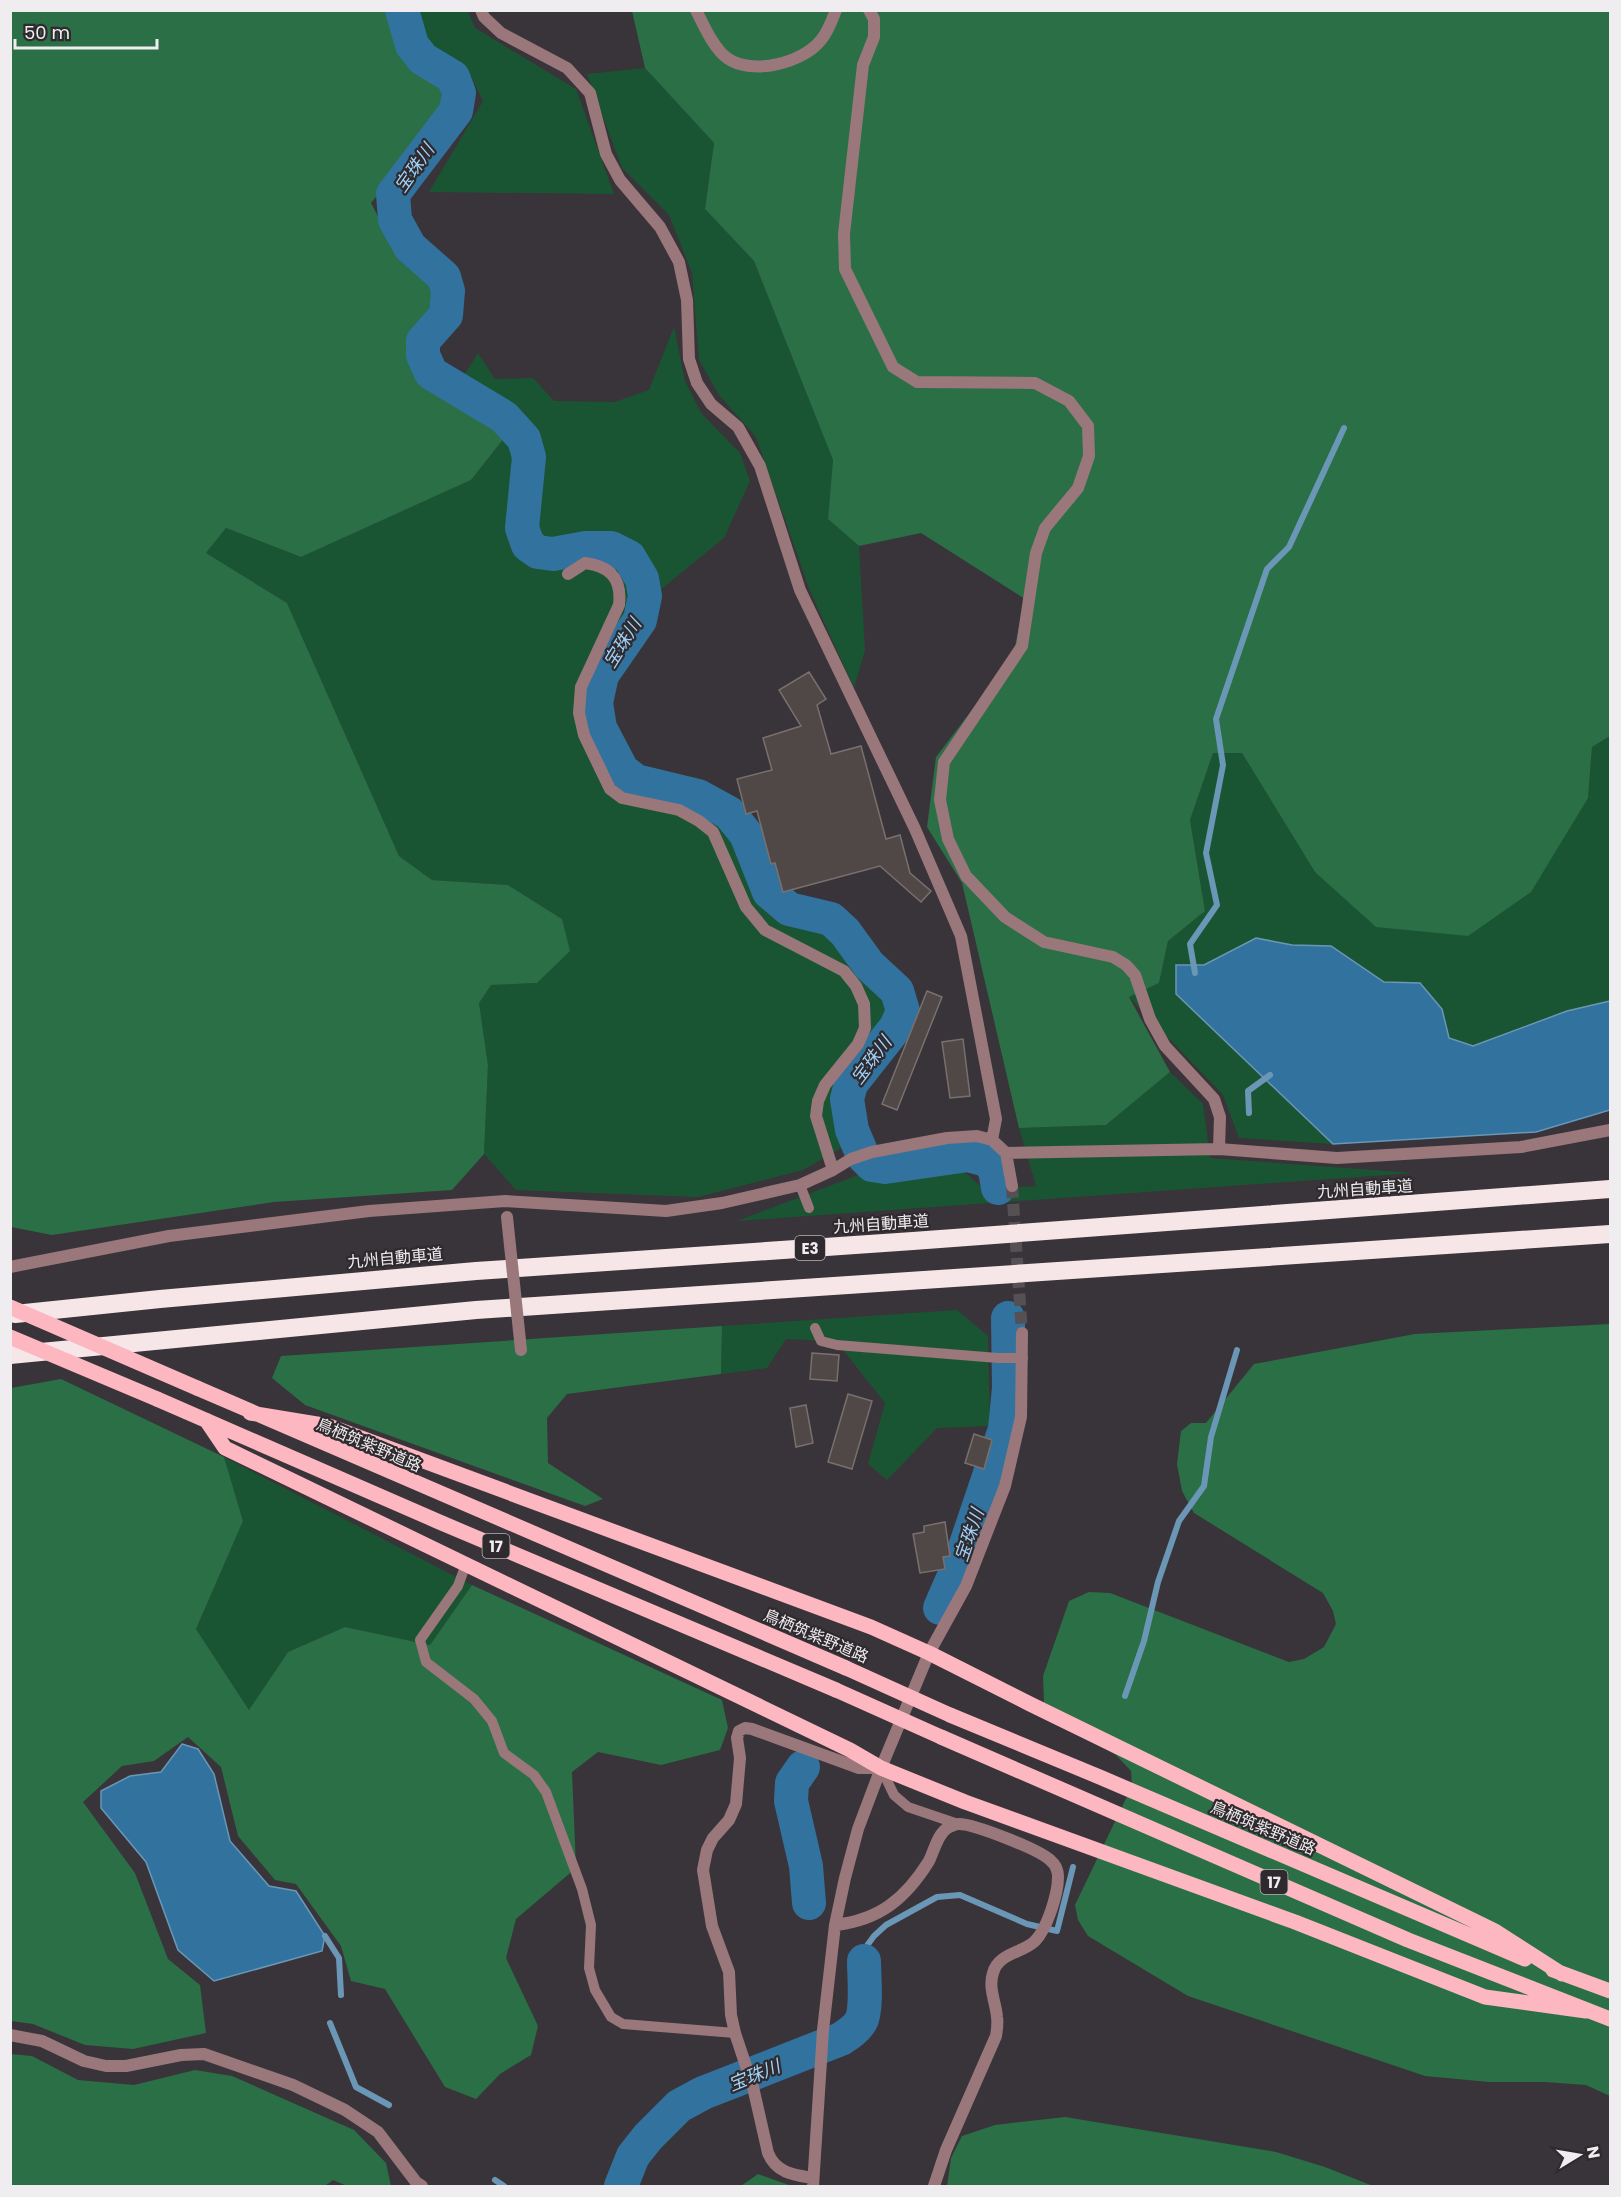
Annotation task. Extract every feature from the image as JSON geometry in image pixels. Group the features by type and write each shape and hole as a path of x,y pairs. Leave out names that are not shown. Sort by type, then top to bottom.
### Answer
{"highway":[{"name":"九州自動車道","path":"10,1315 160,1299 476,1271 1611,1189"},
{"path":"10,1355 476,1310 1611,1234"}],"main road":[{"name":"鳥栖筑紫野道路","path":"10,1307 950,1715 1562,1974 1611,1991"},
{"name":"17","path":"10,1337 836,1690 1408,1940 1611,2019"},
{"path":"250,1413 329,1426 872,1627 1495,1931 1562,1974"},
{"path":"206,1420 225,1448 850,1750 881,1768 965,1802 1295,1923 1485,1997 1586,2011"}],"street":[{"path":"481,10 484,17 501,33 567,68 590,93 606,154 620,180 660,227 679,262 687,300 689,359 697,383 711,404 738,427 760,466 800,590 915,829 961,936 996,1119 993,1140"},
{"path":"696,10 708,34 726,57 746,66 767,67 801,55 821,40 837,10"},
{"path":"870,10 874,19 874,37 863,65 844,234 845,269 893,367 917,382 1035,383 1069,400 1088,426 1089,456 1078,488 1045,528 1036,553 1023,646 944,762 940,800 948,839 966,876 1005,917 1044,942 1113,957 1126,965 1135,975 1150,1019 1165,1046 1214,1099 1220,1117 1219,1149"},
{"path":"568,574 585,563 601,565 614,576 621,592 620,605 581,687 579,713 584,735 610,789 622,798 679,810 713,832 746,907 765,930 844,971 856,986 864,1004 865,1028 858,1044 825,1085 818,1101 816,1116 833,1170"},
{"path":"1006,1153 1219,1149 1337,1158 1521,1147 1611,1130"},
{"path":"10,1267 169,1236 369,1211 505,1201 666,1211 722,1203 800,1185 851,1159 872,1152 947,1138 977,1136 993,1140 1006,1153 1012,1186"},
{"path":"505,1201 521,1350"},
{"path":"881,1768 859,1768 752,1729 745,1728 739,1731 737,1738 740,1758 736,1804 729,1820 712,1838 703,1870 712,1926 729,1972 731,2015 735,2034 753,2087 772,2163 778,2169 813,2182 823,2030 835,1924 845,1878 858,1829 881,1768 929,1653 966,1586 1005,1486 1021,1417 1022,1333"},
{"path":"835,1924 852,1923 883,1910 899,1898 911,1887 930,1859 941,1835 947,1828 958,1824 985,1831 1050,1859 1056,1867 1057,1891 1043,1928 1034,1942 1004,1958 993,1971 991,1986 998,2019 996,2036 951,2139 934,2187"},
{"path":"10,2035 42,2041 84,2061 106,2066 126,2066 181,2055 204,2054 292,2085 345,2110 378,2132 422,2187"}],"lane":[{"path":"800,1185 809,1208"},
{"path":"815,1328 821,1341 837,1345 1020,1358"},
{"path":"465,1564 458,1586 420,1640 426,1662 474,1699 492,1721 504,1753 534,1775 546,1792 582,1889 591,1924 589,1968 595,1990 611,2017 623,2024 735,2034"},
{"path":"881,1768 894,1795 908,1807 958,1824"}],"green space":[{"path":"10,11 390,11 407,64 439,83 445,113 371,203 394,248 432,276 437,306 406,347 424,381 488,416 505,437 471,480 301,557 226,528 206,553 287,603 399,856 432,880 508,885 562,919 570,951 537,983 491,985 479,1003 488,1065 484,1154 452,1190 274,1202 52,1235 11,1227"},
{"path":"418,11 468,11 475,28 576,89 614,194 429,192 483,101 469,72 429,44"},
{"path":"632,11 1610,11 1610,736 1592,747 1588,798 1531,892 1468,936 1376,927 1315,872 1242,753 1213,753 1190,820 1205,911 1168,941 1159,983 1129,997 1170,1072 1106,1125 1019,1128 962,883 927,827 936,757 1013,656 1025,599 921,533 859,546 828,519 833,460 754,261 705,209 714,143 645,68"},
{"path":"645,68 714,143 705,209 754,261 833,460 828,519 859,546 865,650 854,688 810,591 756,437 719,395 699,360 692,273 669,215 622,168 587,74"},
{"path":"674,327 685,381 701,413 740,453 750,481 724,538 660,590 636,541 588,534 550,542 531,525 536,448 513,415 461,380 478,353 495,379 533,378 554,401 615,402 649,390"},
{"path":"505,437 522,455 513,533 522,551 548,563 591,556 610,558 626,571 636,596 634,619 594,676 589,711 617,773 634,787 711,810 736,837 762,898 786,914 832,931 860,974 883,993 889,1021 839,1091 848,1144 803,1170 698,1197 516,1190 484,1154 488,1065 479,1003 490,985 537,983 569,951 562,919 508,885 432,880 399,856 287,603 206,553 226,528 301,557 471,480"},
{"path":"1610,736 1610,1001 1566,1011 1473,1046 1449,1038 1442,1009 1420,983 1384,983 1331,946 1292,945 1256,938 1204,966 1177,965 1176,994 1333,1144 1239,1138 1223,1095 1129,997 1159,983 1168,941 1205,911 1190,820 1213,753 1242,753 1315,872 1588,798 1592,747"},
{"path":"1170,1072 1203,1104 1210,1158 1414,1173 737,1221 861,1174 962,1170 984,1189 1036,1186 1019,1128 1106,1125"},
{"path":"957,1310 988,1336 990,1426 937,1428 887,1480 868,1464 885,1403 836,1341 786,1339 767,1368 721,1374 722,1326"},
{"path":"1610,1324 1610,2096 1586,2085 1489,2082 1425,2076 1188,1996 1088,1936 1078,1920 1075,1905 1132,1786 1131,1771 1116,1755 1052,1720 1044,1703 1043,1676 1069,1601 1089,1592 1110,1593 1289,1662 1304,1659 1324,1647 1336,1624 1333,1611 1323,1593 1194,1513 1182,1491 1177,1464 1181,1431 1191,1423 1206,1423 1254,1364 1415,1334"},
{"path":"722,1326 721,1374 567,1394 547,1418 548,1463 603,1499 585,1506 305,1405 272,1378 281,1356"},
{"path":"61,1379 224,1457 243,1521 196,1629 249,1710 288,1652 345,1627 430,1645 472,1585 722,1700 728,1728 720,1750 661,1765 598,1752 572,1772 576,1868 516,1919 506,1958 538,2026 531,2055 500,2074 476,2099 445,2087 385,1989 351,1981 341,1946 296,1884 275,1880 238,1836 221,1767 188,1737 154,1761 122,1766 83,1802 135,1873 168,1959 200,1985 206,2033 133,2049 85,2045 33,2024 11,2021 11,1388"},
{"path":"224,1457 472,1585 430,1645 345,1627 288,1652 249,1710 196,1629 243,1521"},
{"path":"11,2054 32,2056 78,2080 134,2085 195,2070 232,2076 354,2130 386,2163 391,2186 347,2186 333,2180 325,2186 11,2186"},
{"path":"1065,2117 1276,2152 1325,2167 1373,2186 947,2186 951,2158 962,2136 995,2125"},
{"path":"758,2174 789,2185 789,2186 741,2186"}],"water":[{"path":"1256,938 1292,945 1331,946 1384,982 1420,983 1442,1009 1449,1038 1473,1046 1567,1011 1610,1001 1610,1110 1536,1132 1333,1144 1176,994 1176,965 1204,965"},
{"path":"182,1744 198,1749 214,1774 230,1841 269,1886 296,1891 325,1936 322,1951 214,1981 178,1950 146,1862 101,1808 101,1791 130,1776 161,1772"}],"building":[{"path":"809,672 826,699 817,705 831,754 861,746 886,839 900,835 910,873 931,891 921,902 880,866 783,892 775,863 771,864 757,811 746,814 737,779 772,770 763,738 801,726 779,690"},
{"path":"927,991 942,997 897,1110 882,1104"},
{"path":"963,1039 970,1096 950,1098 942,1042"},
{"path":"812,1353 839,1355 837,1381 810,1379"},
{"path":"848,1394 872,1401 852,1469 828,1462"},
{"path":"806,1405 813,1443 796,1447 790,1408"},
{"path":"974,1434 992,1440 984,1469 965,1463"},
{"path":"945,1522 950,1556 943,1557 945,1569 920,1573 913,1534 924,1532 924,1526"}],"waterway":[{"name":"宝珠川","path":"402,10 412,45 423,59 453,77 459,93 456,111 393,194 395,220 410,247 444,277 448,291 446,315 423,341 423,355 431,373 504,417 524,439 529,457 522,528 528,545 538,552 553,554 586,548 611,548 629,557 642,579 645,596 640,620 602,675 596,703 600,728 622,770 636,781 698,796 729,813 746,834 769,892 789,909 831,919 845,932 869,965 897,991 903,1011 896,1027 851,1084 847,1099 852,1130 863,1156 872,1165 885,1167 968,1155 987,1160 995,1170 998,1188"},
{"path":"1195,973 1190,944 1217,905 1206,853 1223,765 1216,719 1267,569 1289,547 1344,428"},
{"path":"1249,1113 1248,1091 1270,1075"},
{"name":"宝珠川","path":"940,1608 960,1562 1005,1429 1009,1388 1008,1318"},
{"path":"1125,1696 1144,1641 1158,1582 1179,1521 1204,1486 1211,1437 1237,1350"},
{"name":"宝珠川","path":"803,1767 792,1783 791,1801 806,1866 809,1903"},
{"path":"864,1961 866,1947 886,1925 937,1897 960,1895 1027,1924 1057,1931 1073,1867"},
{"path":"325,1936 339,1958 341,1995"},
{"name":"宝珠川","path":"621,2186 633,2156 648,2137 679,2106 703,2093 841,2039 853,2030 864,2013 864,1961"},
{"path":"330,2023 356,2087 389,2105"},
{"path":"495,2180 504,2186"}],"tunnel":[{"path":"1012,1186 1022,1333"}]}
